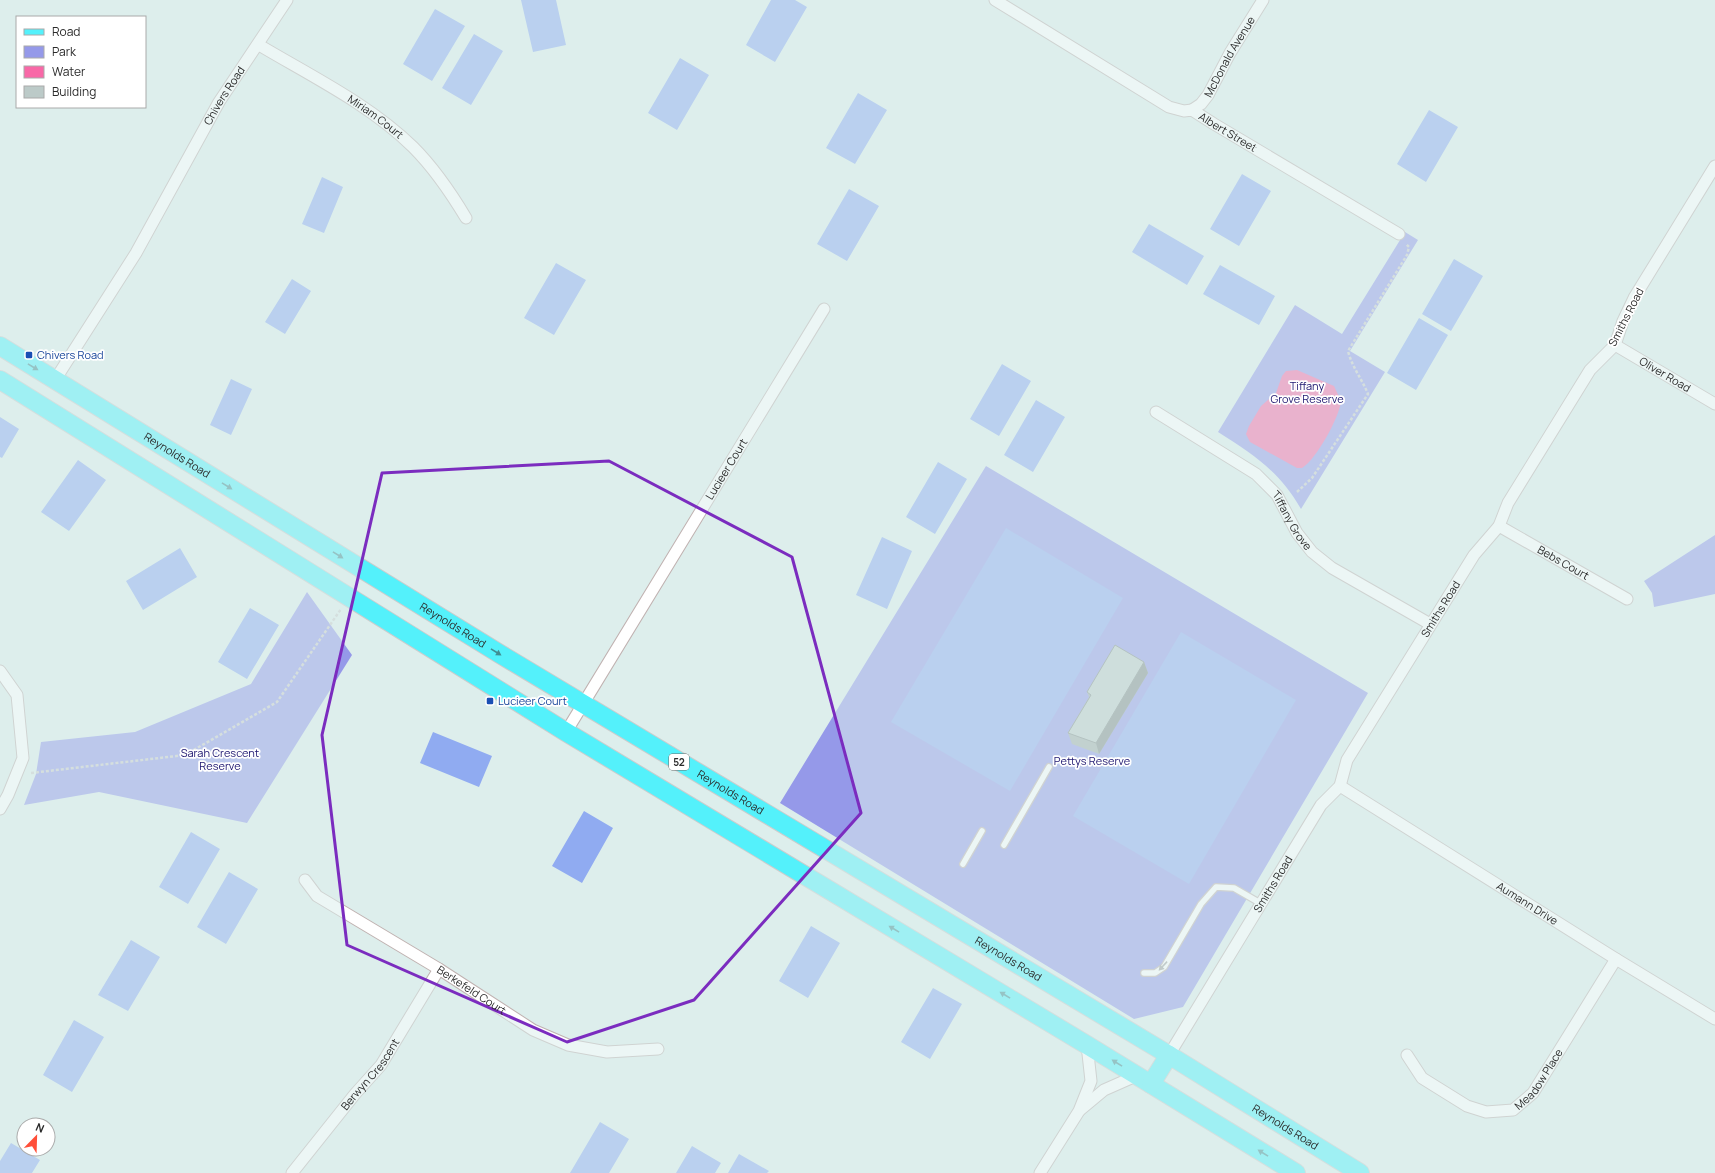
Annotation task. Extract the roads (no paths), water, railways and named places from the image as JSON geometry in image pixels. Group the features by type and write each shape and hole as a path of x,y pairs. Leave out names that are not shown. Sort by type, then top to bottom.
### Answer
{"main road":[{"name":"Reynolds Road","path":"0,346 582,704 1169,1055 1360,1173"},
{"path":"0,380 566,732 1087,1045 1296,1173"},
{"path":"1144,1080 1169,1055"}],"street":[{"name":"Chivers Road","path":"55,380 142,242 219,102 287,0"},
{"name":"Albert Street","path":"995,0 1169,107 1184,111 1192,110 1226,132 1399,234"},
{"name":"McDonald Avenue","path":"1192,110 1201,104 1208,95 1230,53 1263,0"},
{"name":"Miriam Court","path":"258,45 369,111 413,147 445,184 466,218"},
{"name":"Smiths Road","path":"1169,1055 1260,903 1321,806 1340,786 1347,760 1430,624 1474,555 1499,526 1508,503 1590,370 1614,345 1634,298 1715,166"},
{"name":"Lucieer Court","path":"566,732 824,309"},
{"name":"Oliver Road","path":"1614,345 1715,404"},
{"name":"Tiffany Grove","path":"1156,412 1256,474 1277,495 1297,533 1312,552 1332,568 1430,624"},
{"name":"Bebs Court","path":"1499,526 1627,599"},
{"path":"0,671 17,695 23,758 8,795 0,809"},
{"name":"Aumann Drive","path":"1340,786 1616,959 1715,1019"},
{"name":"Berkefeld Court","path":"305,880 317,896 439,969 533,1030 568,1045 607,1052 658,1049"},
{"name":"Meadow Place","path":"1407,1056 1422,1078 1467,1106 1486,1112 1513,1110 1534,1093 1616,959"},
{"name":"Berwyn Crescent","path":"292,1173 355,1094 381,1065 439,969"},
{"path":"1040,1173 1079,1111 1091,1080 1087,1045"},
{"path":"1079,1111 1104,1090 1144,1080"}],"lane":[{"path":"1004,845 1050,767"},
{"path":"962,864 982,831"},
{"path":"1144,973 1155,973 1164,967 1201,904 1216,887 1234,888 1260,903"}],"water":[{"path":"1297,370 1334,386 1341,401 1340,408 1332,427 1314,456 1302,468 1297,468 1250,442 1246,434 1261,406 1276,393 1282,376 1286,371"}],"place":[{"name":"Chivers Road","path":"29,355"},
{"name":"Lucieer Court","path":"490,701"}],"park label":[{"name":"Tiffany Grove Reserve","path":"1307,392"},
{"name":"Sarah Crescent Reserve","path":"220,759"},
{"name":"Pettys Reserve","path":"1092,761"}]}
